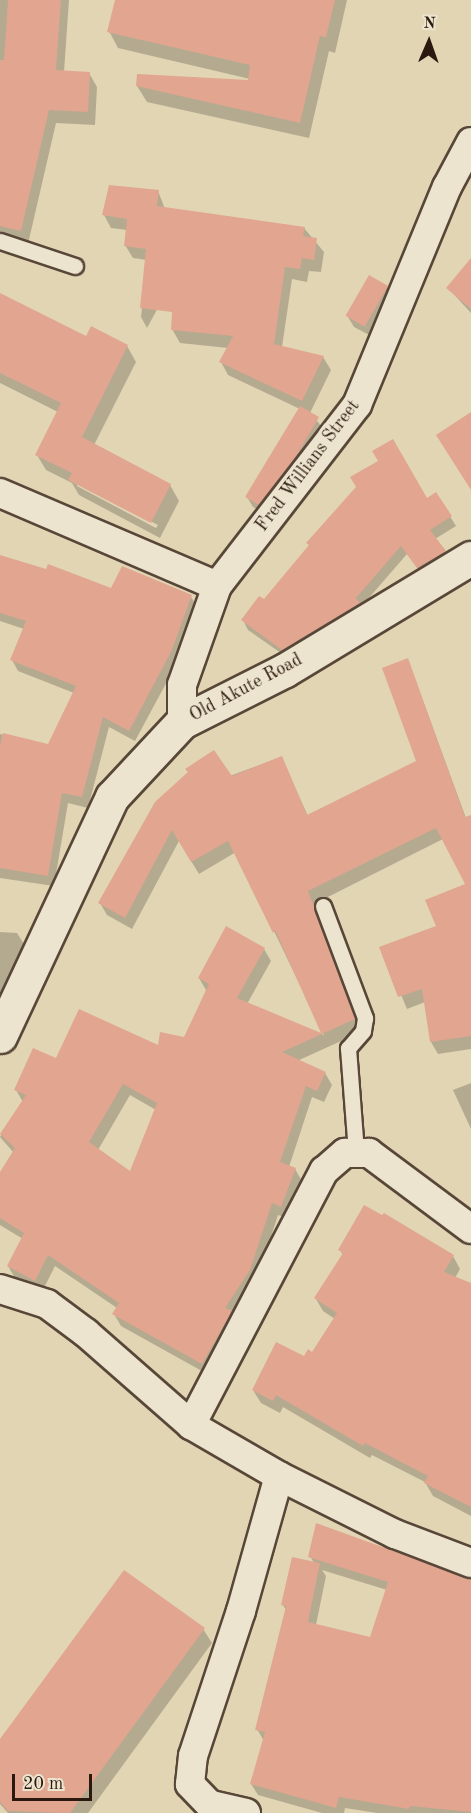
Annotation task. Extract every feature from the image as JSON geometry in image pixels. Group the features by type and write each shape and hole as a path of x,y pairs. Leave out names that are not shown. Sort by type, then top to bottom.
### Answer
{"street":[{"name":"Fred Willians Street","path":"182,722 182,685 217,586 357,405 447,187 471,142"},
{"path":"0,493 217,586"},
{"name":"Old Akute Road","path":"0,1036 112,797 182,722 285,670 471,558"},
{"path":"191,1425 324,1171 345,1153 369,1153 471,1229"},
{"path":"0,1289 47,1304 86,1333 191,1425 279,1476 395,1534 471,1563"},
{"path":"246,1813 210,1805 190,1784 193,1756 241,1611 279,1476"}],"lane":[{"path":"0,241 75,266"},
{"path":"323,906 365,1018 363,1031 348,1048 356,1153"}],"building":[{"path":"8,0 61,0 56,70 90,72 88,112 49,110 21,231 0,226 0,60 4,60"},
{"path":"115,0 335,0 326,37 320,36 300,123 136,86 137,74 248,80 250,65 107,32"},
{"path":"109,185 159,190 157,206 305,227 303,236 317,238 314,260 302,258 300,269 285,267 274,344 324,356 302,401 219,362 233,336 171,330 172,312 140,308 146,249 124,246 127,219 102,215"},
{"path":"471,258 471,309 446,288"},
{"path":"369,275 388,286 365,327 346,316"},
{"path":"0,293 86,336 91,326 128,345 82,437 171,484 151,523 68,480 72,473 35,455 61,403 0,373"},
{"path":"300,406 319,417 295,458 259,505 245,497"},
{"path":"471,412 471,490 436,435"},
{"path":"393,439 427,498 436,492 452,516 430,530 446,551 417,568 401,546 356,598 360,603 282,650 241,620 259,596 264,599 309,545 306,543 356,487 350,477 378,461 372,451"},
{"path":"0,555 46,569 48,564 111,588 122,566 192,595 171,652 129,731 103,717 82,797 62,793 48,876 0,868 0,746 3,733 48,744 76,686 10,660 26,621 0,613"},
{"path":"408,658 465,817 471,815 471,1036 430,1042 422,989 398,997 379,947 436,926 425,900 465,884 436,828 308,891 355,1019 282,1052 326,1072 317,1091 306,1086 280,1162 296,1168 281,1207 272,1203 250,1270 225,1308 232,1311 202,1364 112,1314 119,1303 48,1255 35,1281 7,1266 24,1233 0,1218 0,1172 15,1148 0,1134 26,1095 14,1090 33,1048 56,1058 79,1009 158,1045 160,1032 184,1037 209,984 198,978 226,926 265,948 237,998 321,1033 275,930 273,933 228,841 191,862 172,830 125,918 98,903 155,802 188,772 185,769 214,750 232,776 282,756 307,815 416,761 382,668","holes":["123,1084 157,1103 130,1171 89,1142"]},
{"path":"364,1205 382,1215 384,1213 454,1255 444,1272 471,1283 471,1507 424,1483 428,1476 365,1443 363,1446 276,1395 273,1401 252,1390 276,1342 304,1356 308,1349 312,1352 337,1313 314,1298 343,1253 338,1250"},
{"path":"316,1523 471,1579 471,1812 410,1806 409,1809 339,1797 336,1808 250,1784 265,1732 255,1730 286,1606 281,1605 292,1557 320,1563 308,1622 370,1637 388,1582 308,1557"},
{"path":"124,1570 205,1628 70,1813 8,1811 0,1802 0,1739"}]}
